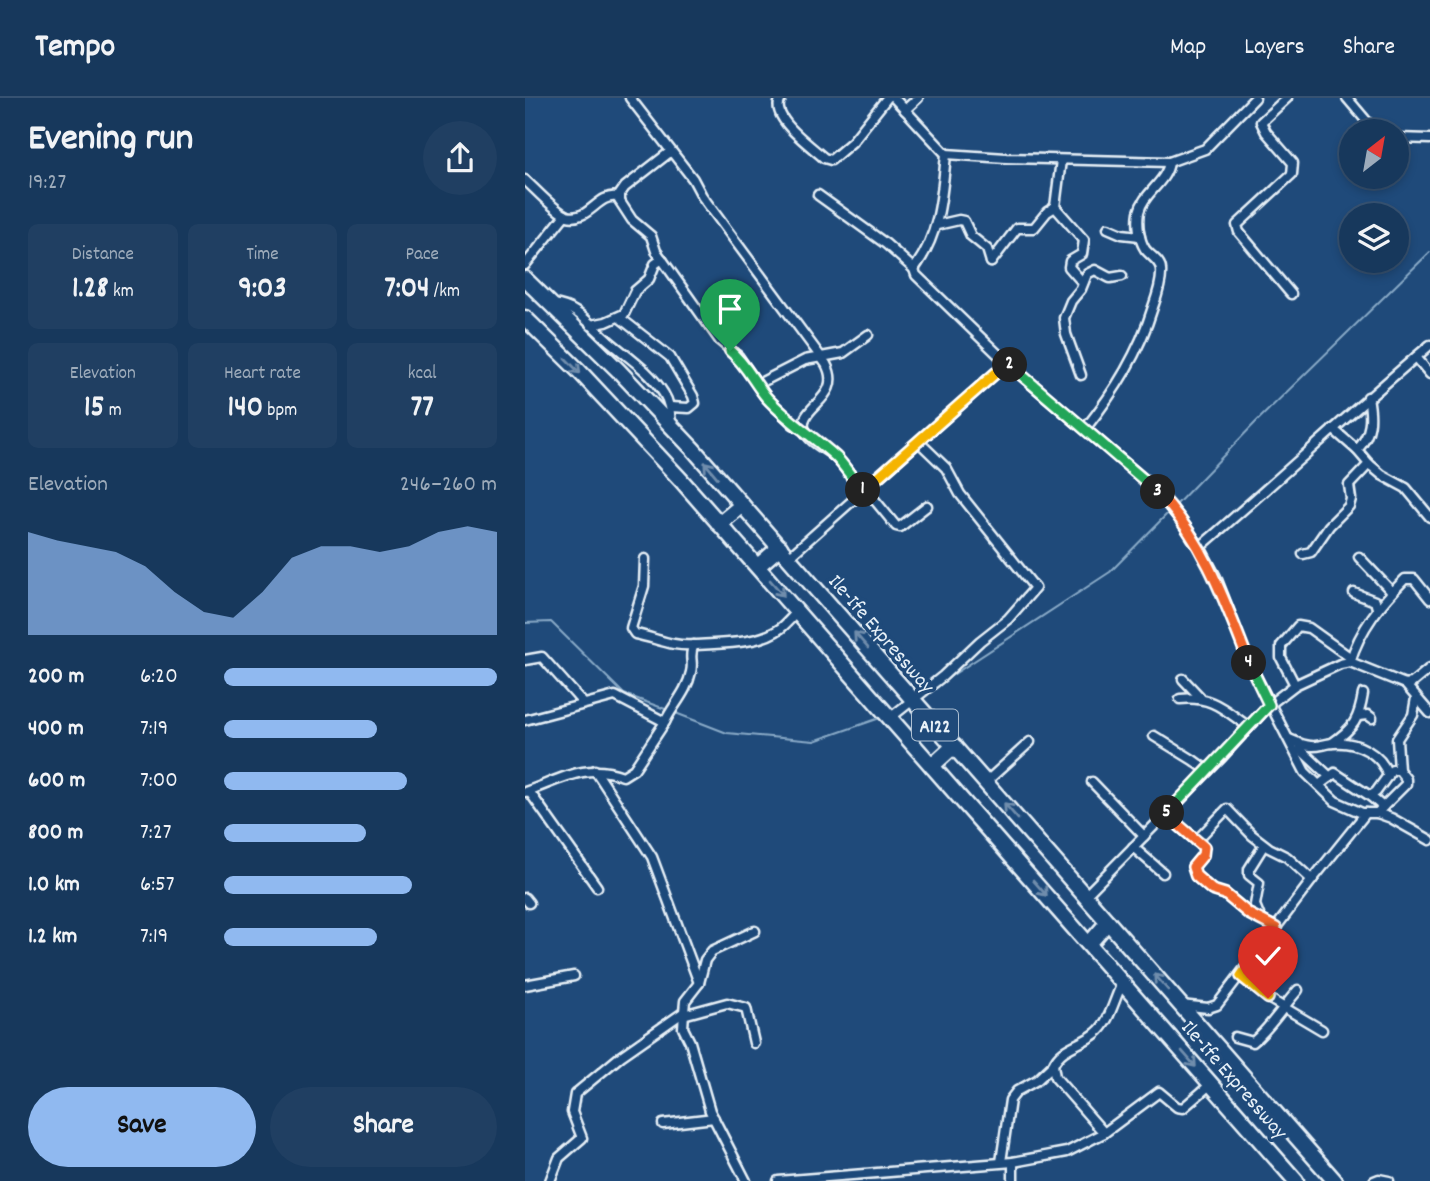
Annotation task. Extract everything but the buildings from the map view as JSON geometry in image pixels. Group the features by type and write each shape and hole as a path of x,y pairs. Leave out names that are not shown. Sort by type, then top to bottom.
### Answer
{"highway":[{"name":"Ile-Ife Expressway","path":"525,279 671,426 742,505 1335,1181"},
{"name":"Ile-Ife Expressway","path":"525,318 620,414 758,566 1296,1181"},
{"path":"719,524 742,505"},
{"path":"758,566 784,552"},
{"path":"932,766 954,746"},
{"path":"1089,944 1108,922"}],"street":[{"path":"630,98 693,179 702,196 830,371"},
{"path":"782,98 777,110 782,119 824,159 831,160 852,142 887,98"},
{"path":"894,98 946,154 1169,162 1205,149 1255,98"},
{"path":"905,110 918,98"},
{"path":"1242,98 1243,110"},
{"path":"1287,98 1261,122 1266,132 1293,163 1292,174 1237,225 1239,233 1291,294"},
{"path":"1347,98 1365,119"},
{"path":"1409,138 1430,139"},
{"path":"620,201 620,194 625,187 670,152"},
{"path":"914,269 927,249 937,225 946,154"},
{"path":"1061,160 1055,207 1084,240 1082,254 1070,261 1069,267 1083,283"},
{"path":"1085,429 1109,398 1130,363 1144,335 1156,298 1161,268 1159,262 1143,247 1139,214 1142,204 1168,169 1169,162"},
{"path":"525,180 565,215 582,216 612,196 620,201 632,220 651,236 661,259 720,341 737,356 765,396 793,424 804,429"},
{"path":"818,195 886,244 1007,363 1160,494 1200,547 1216,577 1249,663 1305,772 1335,801 1374,812 1430,840"},
{"path":"937,225 964,221 971,236 987,249 991,262 1017,228 1034,228 1047,212 1055,207"},
{"path":"525,265 565,215"},
{"path":"1108,228 1122,234 1140,236"},
{"path":"591,325 619,317 628,307 635,291 649,279 655,264 661,259"},
{"path":"1081,375 1066,334 1064,318 1071,301 1081,289 1087,274 1095,270 1110,278 1122,276"},
{"path":"552,304 569,308 586,318 652,378 670,407 671,426"},
{"path":"619,317 670,357 695,402 689,408 670,407"},
{"path":"601,333 606,322"},
{"path":"868,335 843,353 830,371 828,391 805,419 806,435 836,458 896,526 900,527 927,506"},
{"path":"1200,547 1430,345"},
{"path":"758,384 804,360 843,353"},
{"path":"1416,357 1430,374"},
{"path":"784,552 864,489 1007,363"},
{"path":"1357,450 1369,433 1371,413 1368,397"},
{"path":"1333,429 1369,464 1406,488 1430,517"},
{"path":"890,718 1008,619 1035,588 960,494 946,468 919,442"},
{"path":"1303,554 1311,552 1329,526 1349,506 1349,485 1369,464"},
{"path":"1359,557 1392,592"},
{"path":"645,559 644,586 631,628 635,635 655,638 669,645 732,643 764,636 781,628 797,611"},
{"path":"1351,660 1356,642 1371,622 1377,608 1405,579 1410,577 1430,599"},
{"path":"1355,593 1375,601 1377,608"},
{"path":"1295,685 1281,658 1280,646 1298,626 1309,628 1351,660 1405,684 1430,713"},
{"path":"597,887 527,792 576,773 595,770 622,776 634,769 686,687 694,645"},
{"path":"1338,650 1340,664"},
{"path":"525,660 542,657 583,703"},
{"path":"1085,896 1269,705 1295,685 1351,660"},
{"path":"1405,684 1412,683 1430,668"},
{"path":"1183,679 1200,697 1215,703 1249,727"},
{"path":"1332,743 1352,727 1359,716 1363,694"},
{"path":"525,720 615,696 665,722"},
{"path":"1180,699 1200,697"},
{"path":"1181,1005 1208,1008 1217,1006 1312,880 1374,812 1406,784 1406,779 1399,770 1397,739 1413,715 1416,698"},
{"path":"1359,716 1368,715 1372,718"},
{"path":"1154,736 1208,771"},
{"path":"1289,739 1310,747 1332,743 1363,748 1378,758 1388,776"},
{"path":"986,782 1030,742"},
{"path":"1300,744 1301,750 1330,777"},
{"path":"595,770 652,857 699,984"},
{"path":"1370,796 1392,770 1399,770"},
{"path":"1319,785 1335,773 1370,796 1374,812"},
{"path":"1092,782 1145,836"},
{"path":"1370,796 1374,812"},
{"path":"1196,841 1227,809 1264,845 1287,857 1312,880"},
{"path":"1166,814 1204,847 1203,855 1193,867 1196,876 1212,890 1225,894 1276,928"},
{"path":"1261,920 1255,905 1259,883 1249,875 1249,869 1264,845"},
{"path":"1133,847 1163,873"},
{"path":"746,1181 714,1118 683,1028 685,1001 699,984 705,960 712,951 755,931"},
{"path":"525,985 575,976"},
{"path":"1241,976 1283,1007 1322,1030"},
{"path":"1001,1162 1010,1100 1017,1091 1037,1080 1060,1054 1096,1033 1104,1024 1122,984"},
{"path":"1235,1037 1252,1042 1277,1019 1283,1007 1298,990"},
{"path":"550,1181 559,1158 582,1138 572,1112 575,1094 621,1056 684,1014 727,1003 746,1008 754,1043"},
{"path":"1053,1065 1055,1077 1104,1133"},
{"path":"778,1181 893,1177 1013,1162 1067,1152 1104,1133 1159,1092 1177,1108 1183,1108 1211,1084"},
{"path":"663,1124 714,1118"},
{"path":"1013,1162 1013,1181"},
{"path":"1374,1181 1389,1181"}],"waterway":[{"path":"1173,508 1257,421 1430,252"},
{"path":"942,682 1110,572 1169,512"},
{"path":"525,623 551,622 624,694 668,710"},
{"path":"673,712 727,733 814,741 880,718"}],"route":[{"path":"730,351 737,356 765,396 793,424 804,429 806,435 836,458 863,490 1007,363 1160,494 1200,547 1216,577 1249,663 1269,705 1166,814 1204,847 1203,855 1193,867 1196,876 1212,890 1225,894 1249,914 1276,928 1241,976 1268,998"}]}
